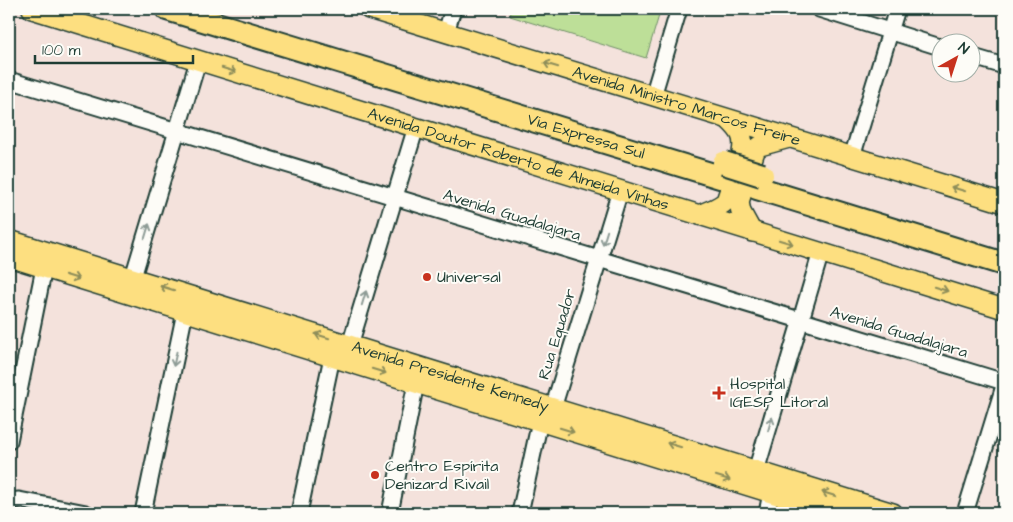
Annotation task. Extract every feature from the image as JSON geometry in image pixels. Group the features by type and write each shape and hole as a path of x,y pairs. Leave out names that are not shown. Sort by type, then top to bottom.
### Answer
{"highway":[{"name":"Via Expressa Sul","path":"167,9 222,15 246,26 722,170 1004,249"},
{"name":"Via Expressa Sul","path":"760,181 1004,264"}],"main road":[{"name":"Avenida Doutor Roberto de Almeida Vinhas","path":"32,9 1004,309"},
{"name":"Avenida Ministro Marcos Freire","path":"369,9 1004,203"},
{"path":"700,215 721,206 726,201 742,153 743,140 738,130 729,120"},
{"path":"752,232 741,212 739,202 754,154 760,146 789,138"},
{"name":"Avenida Presidente Kennedy","path":"9,240 350,345 771,493 836,513"},
{"name":"Avenida Presidente Kennedy","path":"9,257 416,383 546,414 756,471 893,513"}],"street":[{"path":"446,32 453,9"},
{"path":"653,96 679,9"},
{"path":"819,9 930,44"},
{"path":"852,157 897,9"},
{"path":"980,59 1004,66"},
{"path":"133,278 198,61"},
{"name":"Avenida Guadalajara","path":"9,80 1004,384"},
{"path":"299,513 332,357 350,345 416,127"},
{"name":"Rua Equador","path":"520,513 546,414 620,191"},
{"path":"756,471 821,252"},
{"path":"9,441 44,268"},
{"path":"143,513 185,312"},
{"path":"390,513 416,383"},
{"path":"965,513 1004,384"},
{"path":"767,513 771,493"},
{"path":"9,501 19,500 86,513"}],"green space":[{"path":"512,9 661,9 646,58 510,16"}],"place":[{"name":"Universal","path":"427,277"},
{"name":"Hospital IGESP Litoral","path":"719,393"},
{"name":"Centro Espírita Denizard Rivail","path":"375,475"}]}
